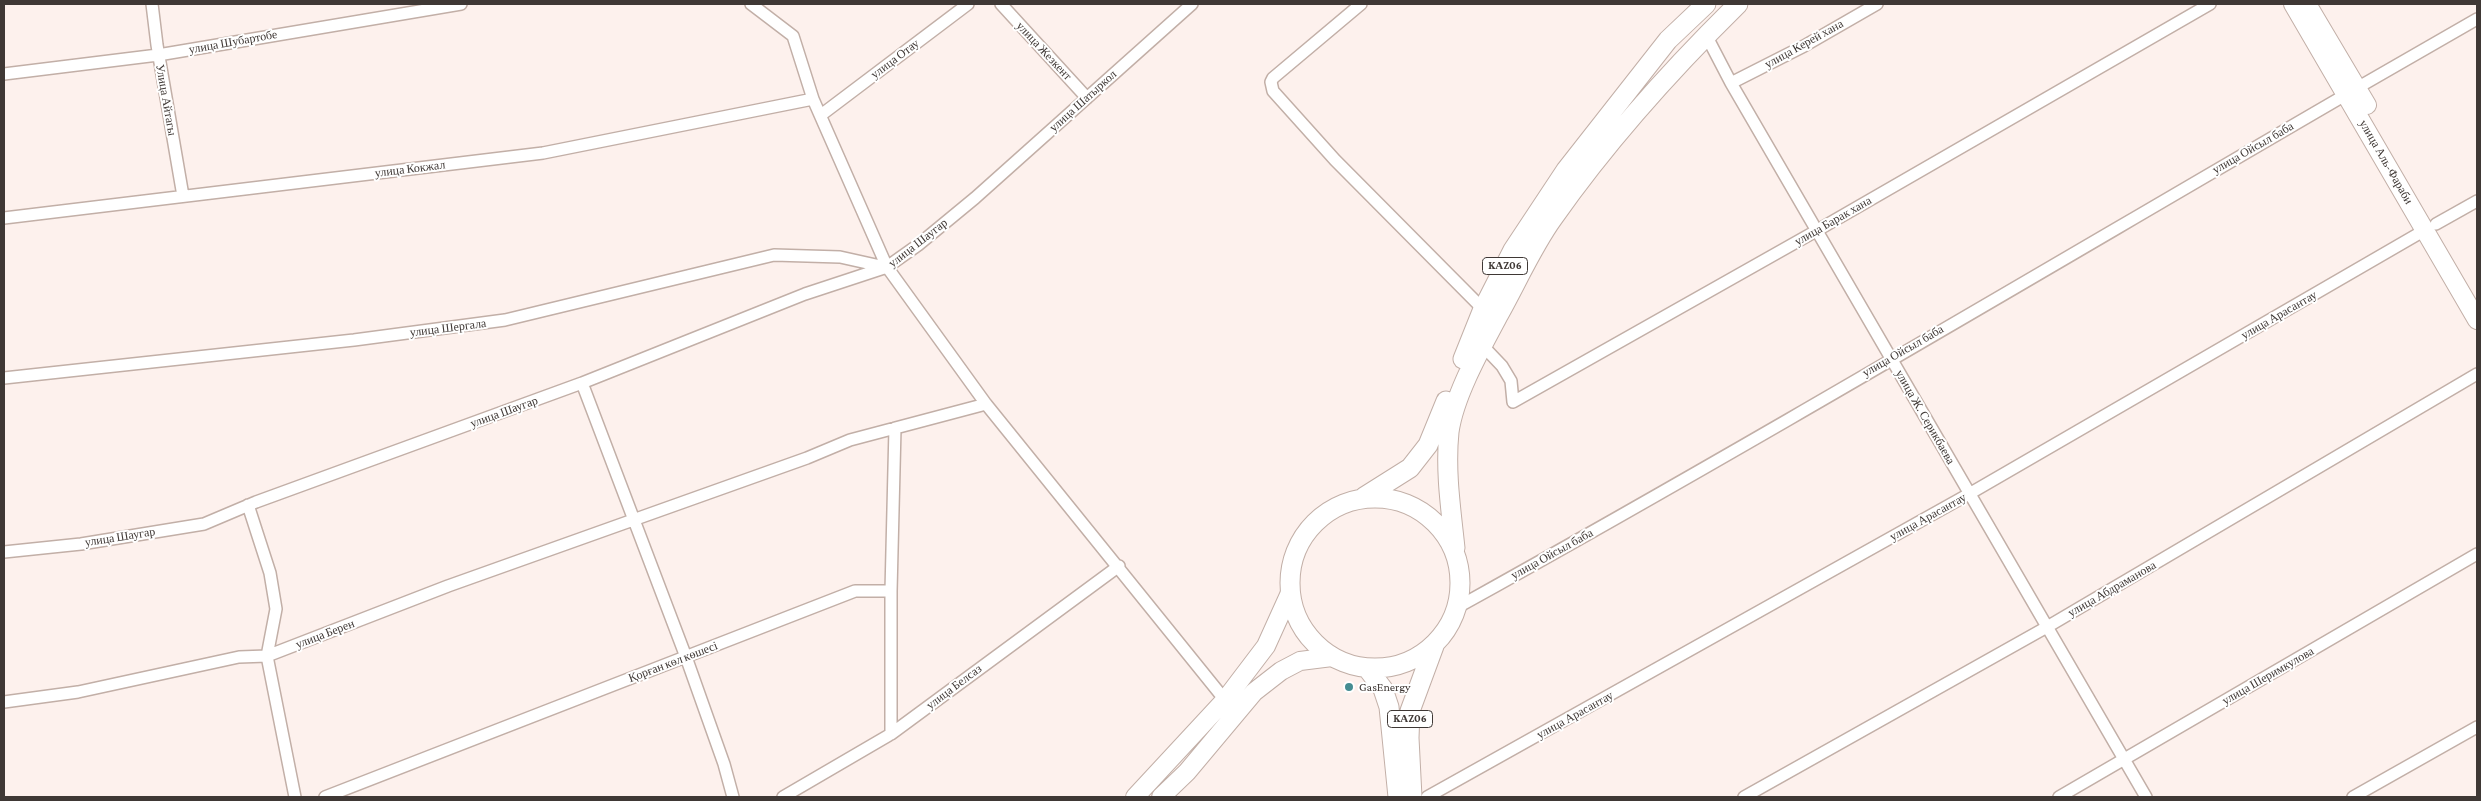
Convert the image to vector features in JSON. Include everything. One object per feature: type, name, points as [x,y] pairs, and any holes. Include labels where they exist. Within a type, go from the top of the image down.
[{"type":"highway","name":"KАZ06","points":[[1434,646],[1414,659],[1399,664],[1367,668],[1349,664],[1332,657],[1312,640],[1297,618],[1290,593],[1291,566],[1300,542],[1316,520],[1338,505],[1364,497],[1410,468],[1428,444],[1482,309],[1513,250],[1566,170],[1668,40],[1706,4]]},
{"type":"highway","name":"KАZ06","points":[[1412,797],[1408,738],[1410,711],[1434,646],[1448,628],[1458,607],[1461,577],[1455,548],[1448,490],[1449,431],[1454,411],[1482,345],[1552,220],[1615,137],[1706,35],[1738,4]]},
{"type":"highway","name":"KАZ06","points":[[1364,497],[1392,498],[1418,508],[1440,525],[1455,548]]},
{"type":"highway","name":"KАZ06","points":[[1367,668],[1382,689],[1388,707],[1393,731],[1398,797]]},
{"type":"main road","name":"улица Аль-Фараби","points":[[2292,4],[2352,91]]},
{"type":"main road","name":"улица Аль-Фараби","points":[[2307,4],[2352,91],[2431,227],[2477,296]]},
{"type":"main road","name":"улица Аль-Фараби","points":[[2431,227],[2477,320]]},
{"type":"main road","points":[[1135,797],[1225,700],[1266,646],[1290,593]]},
{"type":"main road","points":[[1161,797],[1187,772],[1254,692],[1281,670],[1300,661],[1332,657]]},
{"type":"street","name":"Улица Айтагы","points":[[152,4],[158,55],[183,196]]},
{"type":"street","name":"улица Шубартобе","points":[[4,74],[158,55],[461,4]]},
{"type":"street","points":[[751,4],[793,36],[813,99],[887,267],[986,404],[1225,700]]},
{"type":"street","name":"улица Отау","points":[[821,115],[968,4]]},
{"type":"street","name":"улица Жезкент","points":[[1000,4],[1087,98]]},
{"type":"street","name":"улица Шатыркол","points":[[975,198],[1192,4]]},
{"type":"street","points":[[1360,4],[1273,78],[1271,86],[1273,91],[1335,160],[1482,309]]},
{"type":"street","name":"улица Керей хана","points":[[1731,84],[1804,46],[1877,4]]},
{"type":"street","name":"улица Барак хана","points":[[1482,345],[1502,366],[1511,381],[1513,402],[1816,231],[2210,4]]},
{"type":"street","name":"улица Ойсыл баба","points":[[1458,607],[1677,485],[1891,358],[2477,19]]},
{"type":"street","name":"улица Ж. Серикбаева","points":[[1706,35],[1731,84],[2146,797]]},
{"type":"street","name":"улица Кокжал","points":[[4,218],[543,153],[813,99]]},
{"type":"street","name":"улица Шаугар","points":[[4,552],[81,544],[204,524],[248,505],[582,383],[805,294],[887,267],[918,245],[975,198]]},
{"type":"street","name":"улица Арасантау","points":[[1427,797],[1969,494],[2477,201]]},
{"type":"street","name":"улица Шергала","points":[[4,378],[354,340],[506,320],[774,255],[840,257],[887,267]]},
{"type":"street","name":"улица Абдраманова","points":[[1744,797],[2047,627],[2477,374]]},
{"type":"street","points":[[582,383],[686,657],[724,764],[733,797]]},
{"type":"street","name":"улица Берен","points":[[4,702],[78,692],[239,657],[267,656],[448,586],[807,458],[850,440],[986,404]]},
{"type":"street","points":[[891,734],[891,591],[895,428]]},
{"type":"street","points":[[248,505],[270,573],[276,609],[267,656],[295,797]]},
{"type":"street","name":"улица Шеримкулова","points":[[2059,797],[2477,554]]},
{"type":"street","name":"улица Белсаз","points":[[783,797],[891,734],[1118,566]]},
{"type":"street","name":"Қорған көл көшесі","points":[[325,797],[855,591],[891,591]]},
{"type":"street","points":[[2353,797],[2477,727]]},
{"type":"place","name":"GasEnergy","points":[[1349,687]]}]
